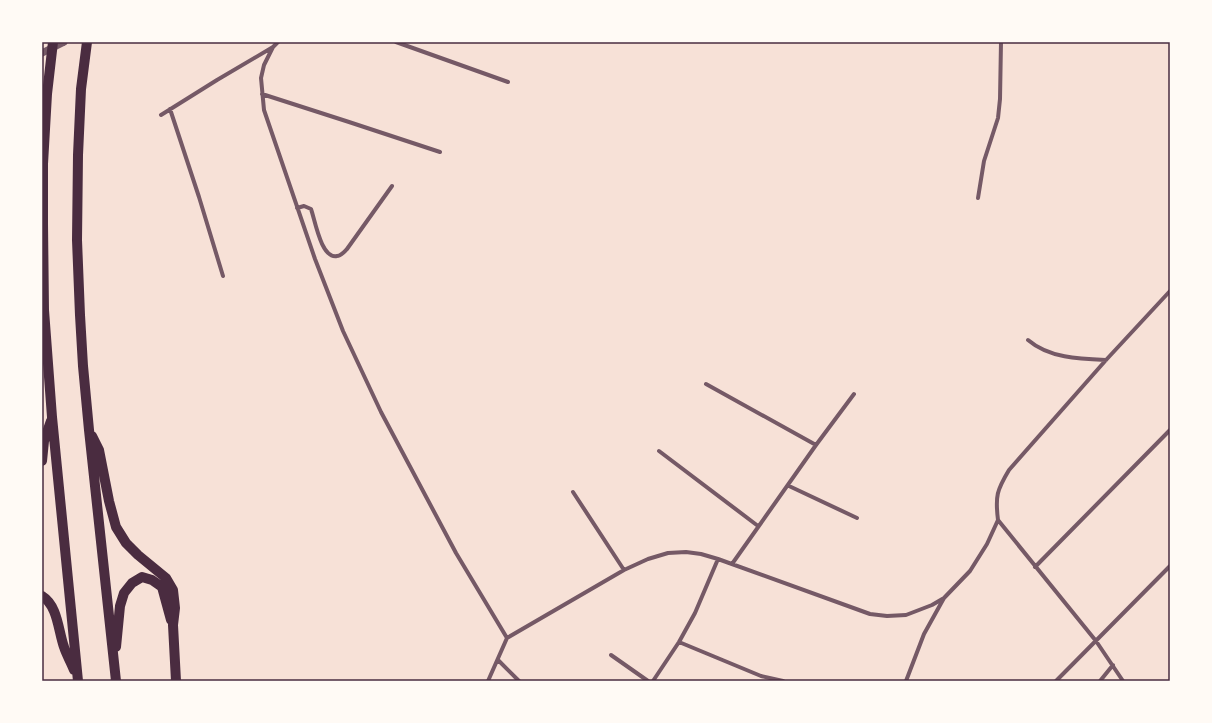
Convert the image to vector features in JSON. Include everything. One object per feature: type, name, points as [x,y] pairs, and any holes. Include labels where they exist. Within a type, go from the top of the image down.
[{"type":"highway","points":[[53,42],[47,94],[43,164],[44,310],[52,417],[78,679]]},
{"type":"highway","points":[[86,42],[81,89],[78,154],[77,240],[83,366],[116,681]]},
{"type":"highway","points":[[42,460],[44,441],[52,417]]},
{"type":"highway","points":[[89,430],[99,450],[109,501],[116,527],[126,543],[166,578],[173,590],[175,608],[173,625],[176,681]]},
{"type":"highway","points":[[114,669],[120,606],[124,593],[132,583],[142,578],[152,580],[162,587],[173,625]]},
{"type":"highway","points":[[42,596],[50,602],[55,613],[64,647],[78,679]]},
{"type":"street","points":[[42,53],[64,42]]},
{"type":"street","points":[[161,115],[273,47],[278,42]]},
{"type":"street","points":[[396,42],[508,82]]},
{"type":"street","points":[[978,198],[984,161],[998,118],[1000,99],[1001,42]]},
{"type":"street","points":[[273,47],[264,64],[261,78],[264,110],[314,259],[343,331],[381,412],[456,553],[507,638]]},
{"type":"street","points":[[262,94],[440,152]]},
{"type":"street","points":[[170,109],[223,276]]},
{"type":"street","points":[[297,208],[304,206],[311,209],[323,248],[331,255],[336,256],[342,254],[347,249],[392,186]]},
{"type":"street","points":[[1123,681],[1096,641],[998,520],[996,504],[997,494],[1009,470],[1106,360],[1170,291]]},
{"type":"street","points":[[1028,340],[1036,347],[1052,353],[1075,358],[1106,360]]},
{"type":"street","points":[[706,384],[816,445]]},
{"type":"street","points":[[732,564],[854,394]]},
{"type":"street","points":[[1035,567],[1170,430]]},
{"type":"street","points":[[659,451],[758,526]]},
{"type":"street","points":[[789,486],[857,518]]},
{"type":"street","points":[[573,492],[624,570]]},
{"type":"street","points":[[488,681],[507,638],[624,570],[648,559],[668,553],[686,552],[702,554],[870,614],[887,616],[906,615],[932,605],[944,598],[970,572],[998,520]]},
{"type":"street","points":[[653,681],[679,642],[695,613],[718,559]]},
{"type":"street","points":[[1056,681],[1170,566]]},
{"type":"street","points":[[906,681],[924,634],[944,598]]},
{"type":"street","points":[[679,642],[761,676],[783,681]]},
{"type":"street","points":[[611,655],[648,681]]},
{"type":"street","points":[[498,660],[519,681]]},
{"type":"street","points":[[1100,681],[1112,666]]},
{"type":"street","points":[[758,681],[761,676]]}]
